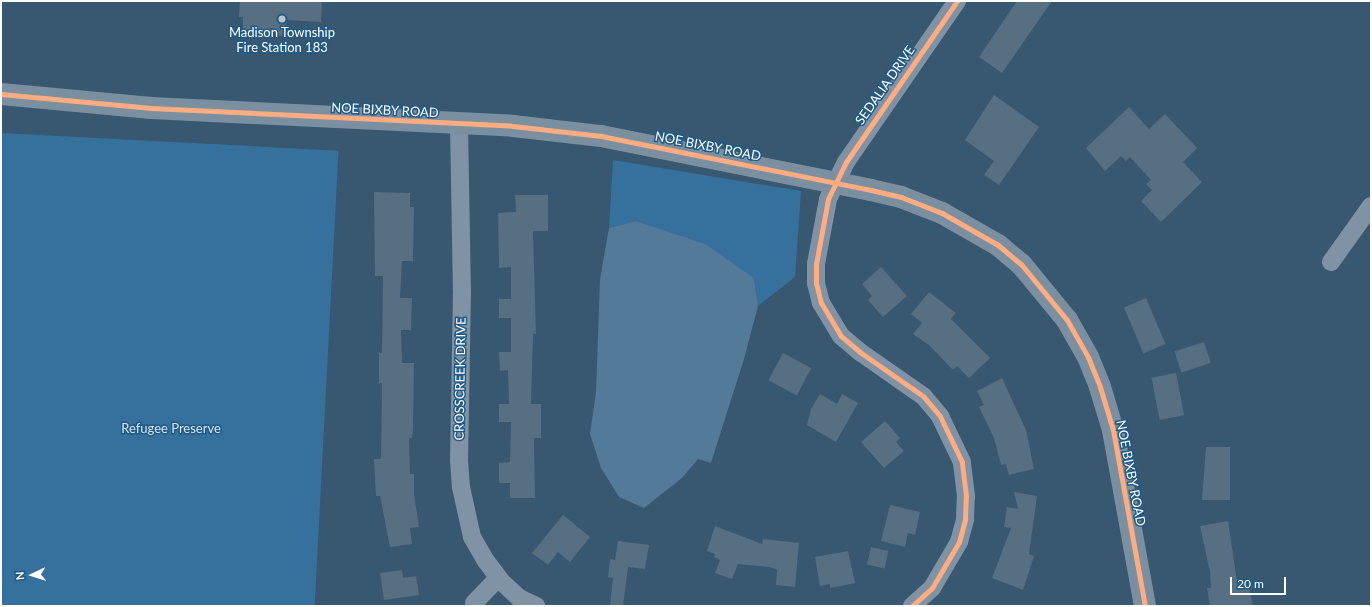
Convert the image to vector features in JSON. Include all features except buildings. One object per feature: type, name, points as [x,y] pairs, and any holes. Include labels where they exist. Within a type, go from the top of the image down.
[{"type":"street","name":"SEDALIA DRIVE","points":[[836,183],[862,137],[957,1]]},
{"type":"street","name":"NOE BIXBY ROAD","points":[[1,94],[151,108],[513,126],[601,136],[901,197],[942,213],[967,226],[1021,264],[1067,320],[1088,357],[1100,387],[1113,430],[1145,606]]},
{"type":"street","name":"CROSSCREEK DRIVE","points":[[459,124],[462,290],[460,480],[472,537],[498,578],[519,598],[536,606]]},
{"type":"street","points":[[836,183],[824,216],[816,264],[816,283],[821,303],[841,336],[860,352],[923,396],[940,416],[964,472],[966,496],[965,519],[959,542],[932,588],[912,606]]},
{"type":"street","points":[[1331,262],[1371,206]]},
{"type":"street","points":[[474,602],[498,578]]},
{"type":"green space","name":"Refugee Preserve","points":[[1,133],[339,151],[315,606],[1,606]]},
{"type":"green space","points":[[613,160],[801,191],[795,277],[758,306],[754,278],[635,221],[609,228]]},
{"type":"shaded area","points":[[635,221],[705,244],[754,278],[758,306],[744,359],[711,463],[698,459],[682,478],[644,508],[619,497],[601,468],[590,434],[596,392],[600,279],[609,228]]},
{"type":"cycle path","points":[[912,606],[932,588],[959,542],[965,519],[966,496],[962,462],[940,416],[923,396],[860,352],[841,336],[821,303],[816,283],[816,264],[828,199],[846,162],[957,1]]},
{"type":"cycle path","points":[[1,94],[151,108],[513,126],[601,136],[871,190],[901,197],[942,213],[998,245],[1021,264],[1067,320],[1088,357],[1100,387],[1113,430],[1145,606]]},
{"type":"place","name":"Madison Township Fire Station 183","points":[[282,19]]}]
